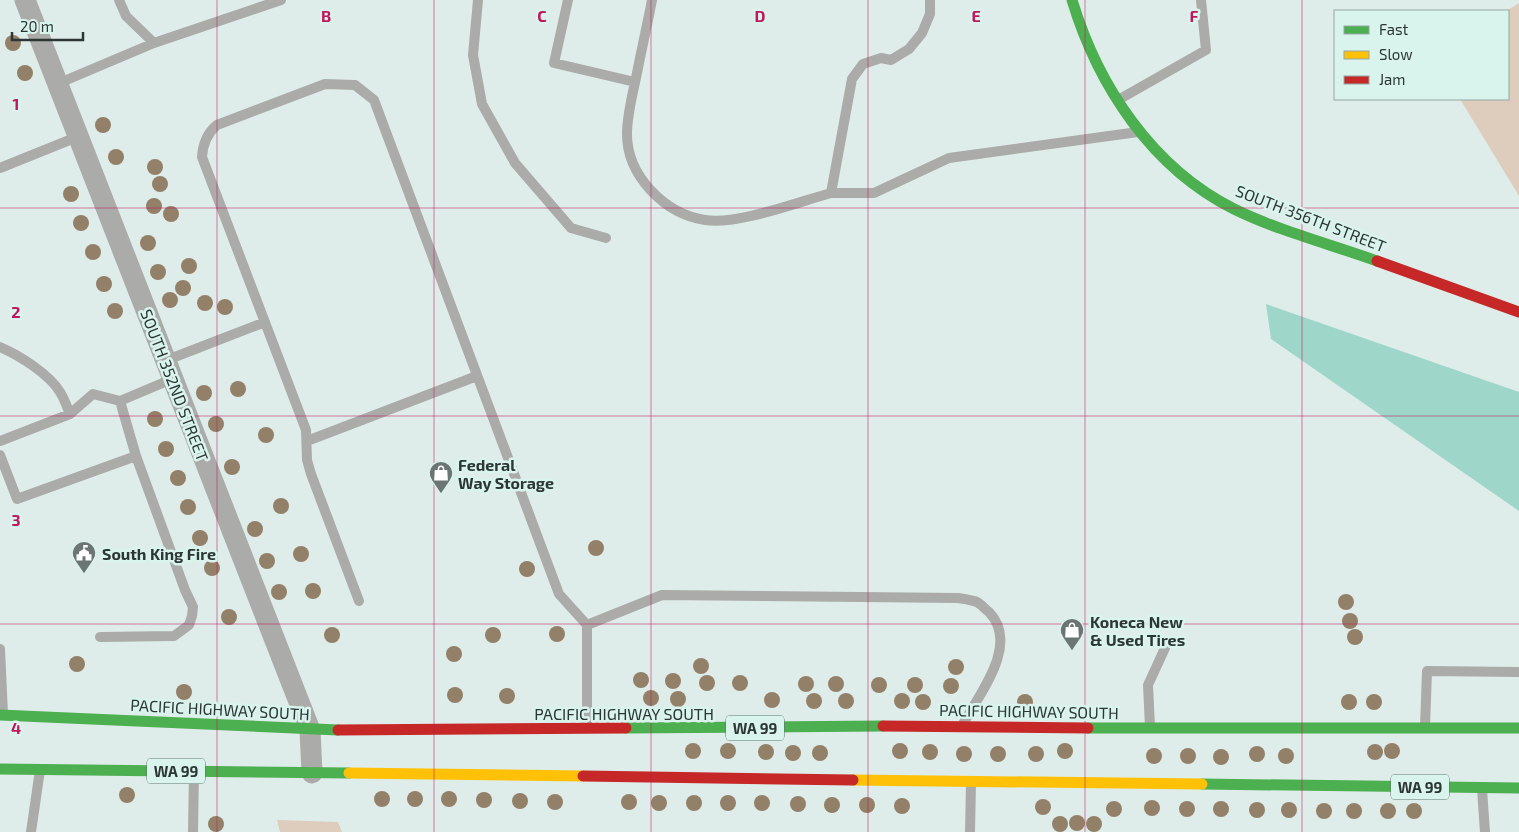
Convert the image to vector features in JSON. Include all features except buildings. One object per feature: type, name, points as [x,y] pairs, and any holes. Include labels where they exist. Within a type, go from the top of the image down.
[{"type":"main road","name":"SOUTH 356TH STREET","points":[[1072,0],[1088,45],[1117,100],[1140,131],[1167,161],[1208,195],[1256,218],[1519,312]]},
{"type":"main road","name":"PACIFIC HIGHWAY SOUTH","points":[[1,715],[310,730],[587,730],[962,726],[1519,728]]},
{"type":"main road","name":"WA 99","points":[[0,769],[1519,788]]},
{"type":"street","name":"SOUTH 352ND STREET","points":[[25,0],[310,730],[312,773]]},
{"type":"lane","points":[[119,0],[126,16],[154,43]]},
{"type":"lane","points":[[57,84],[154,43],[281,0]]},
{"type":"lane","points":[[478,0],[472,55],[482,104],[515,163],[571,228],[606,238]]},
{"type":"lane","points":[[568,0],[554,63],[635,82]]},
{"type":"lane","points":[[652,0],[635,82],[627,136],[634,166],[651,192],[676,211],[706,220],[737,219],[831,193],[874,193],[949,158],[1140,131]]},
{"type":"lane","points":[[831,193],[852,79],[857,71],[872,60],[891,60],[909,49],[922,33],[930,14],[930,0]]},
{"type":"lane","points":[[1117,100],[1206,50],[1201,0]]},
{"type":"lane","points":[[359,601],[311,474],[307,460],[306,430],[202,157],[203,144],[211,130],[217,125],[325,84],[355,85],[374,100],[559,594],[587,625],[587,730]]},
{"type":"lane","points":[[0,168],[78,136]]},
{"type":"lane","points":[[0,441],[70,414],[93,394],[120,401],[170,370],[265,322]]},
{"type":"lane","points":[[0,347],[14,353],[37,370],[60,391],[70,414]]},
{"type":"lane","points":[[307,441],[477,376]]},
{"type":"lane","points":[[100,637],[174,636],[189,625],[192,616],[190,598],[185,590],[136,456],[120,401]]},
{"type":"lane","points":[[0,455],[17,499],[136,456]]},
{"type":"lane","points":[[587,625],[662,595],[958,598],[978,602],[995,619],[1001,632],[1001,644],[998,659],[962,726]]},
{"type":"lane","points":[[1150,728],[1148,685],[1165,648]]},
{"type":"lane","points":[[0,649],[1,715]]},
{"type":"lane","points":[[1425,727],[1427,671],[1519,672]]},
{"type":"lane","points":[[31,832],[40,769]]},
{"type":"lane","points":[[193,832],[194,771]]},
{"type":"lane","points":[[970,832],[971,782]]},
{"type":"lane","points":[[1482,788],[1485,832]]},
{"type":"shaded area","points":[[1519,3],[1519,196],[1461,100],[1509,100],[1508,10]]},
{"type":"shaded area","points":[[1266,304],[1519,392],[1519,511],[1271,339]]},
{"type":"shaded area","points":[[277,820],[338,822],[342,832],[280,832]]},
{"type":"traffic: fast","points":[[1072,0],[1083,32],[1113,93],[1132,121],[1154,148],[1178,171],[1205,192],[1251,217],[1377,261]]},
{"type":"traffic: fast","points":[[0,715],[338,730]]},
{"type":"traffic: fast","points":[[626,728],[883,726]]},
{"type":"traffic: fast","points":[[1088,728],[1519,728]]},
{"type":"traffic: fast","points":[[0,769],[349,773]]},
{"type":"traffic: fast","points":[[1202,784],[1519,788]]},
{"type":"traffic: slow","points":[[349,773],[583,776]]},
{"type":"traffic: slow","points":[[853,780],[1202,784]]},
{"type":"traffic: jam","points":[[1377,261],[1519,312]]},
{"type":"traffic: jam","points":[[883,726],[1088,728]]},
{"type":"traffic: jam","points":[[338,730],[626,728]]},
{"type":"traffic: jam","points":[[583,776],[853,780]]},
{"type":"place","name":"Federal Way Storage","points":[[441,494]]},
{"type":"place","name":"South King Fire","points":[[84,574]]},
{"type":"place","name":"Koneca New & Used Tires","points":[[1072,651]]}]
